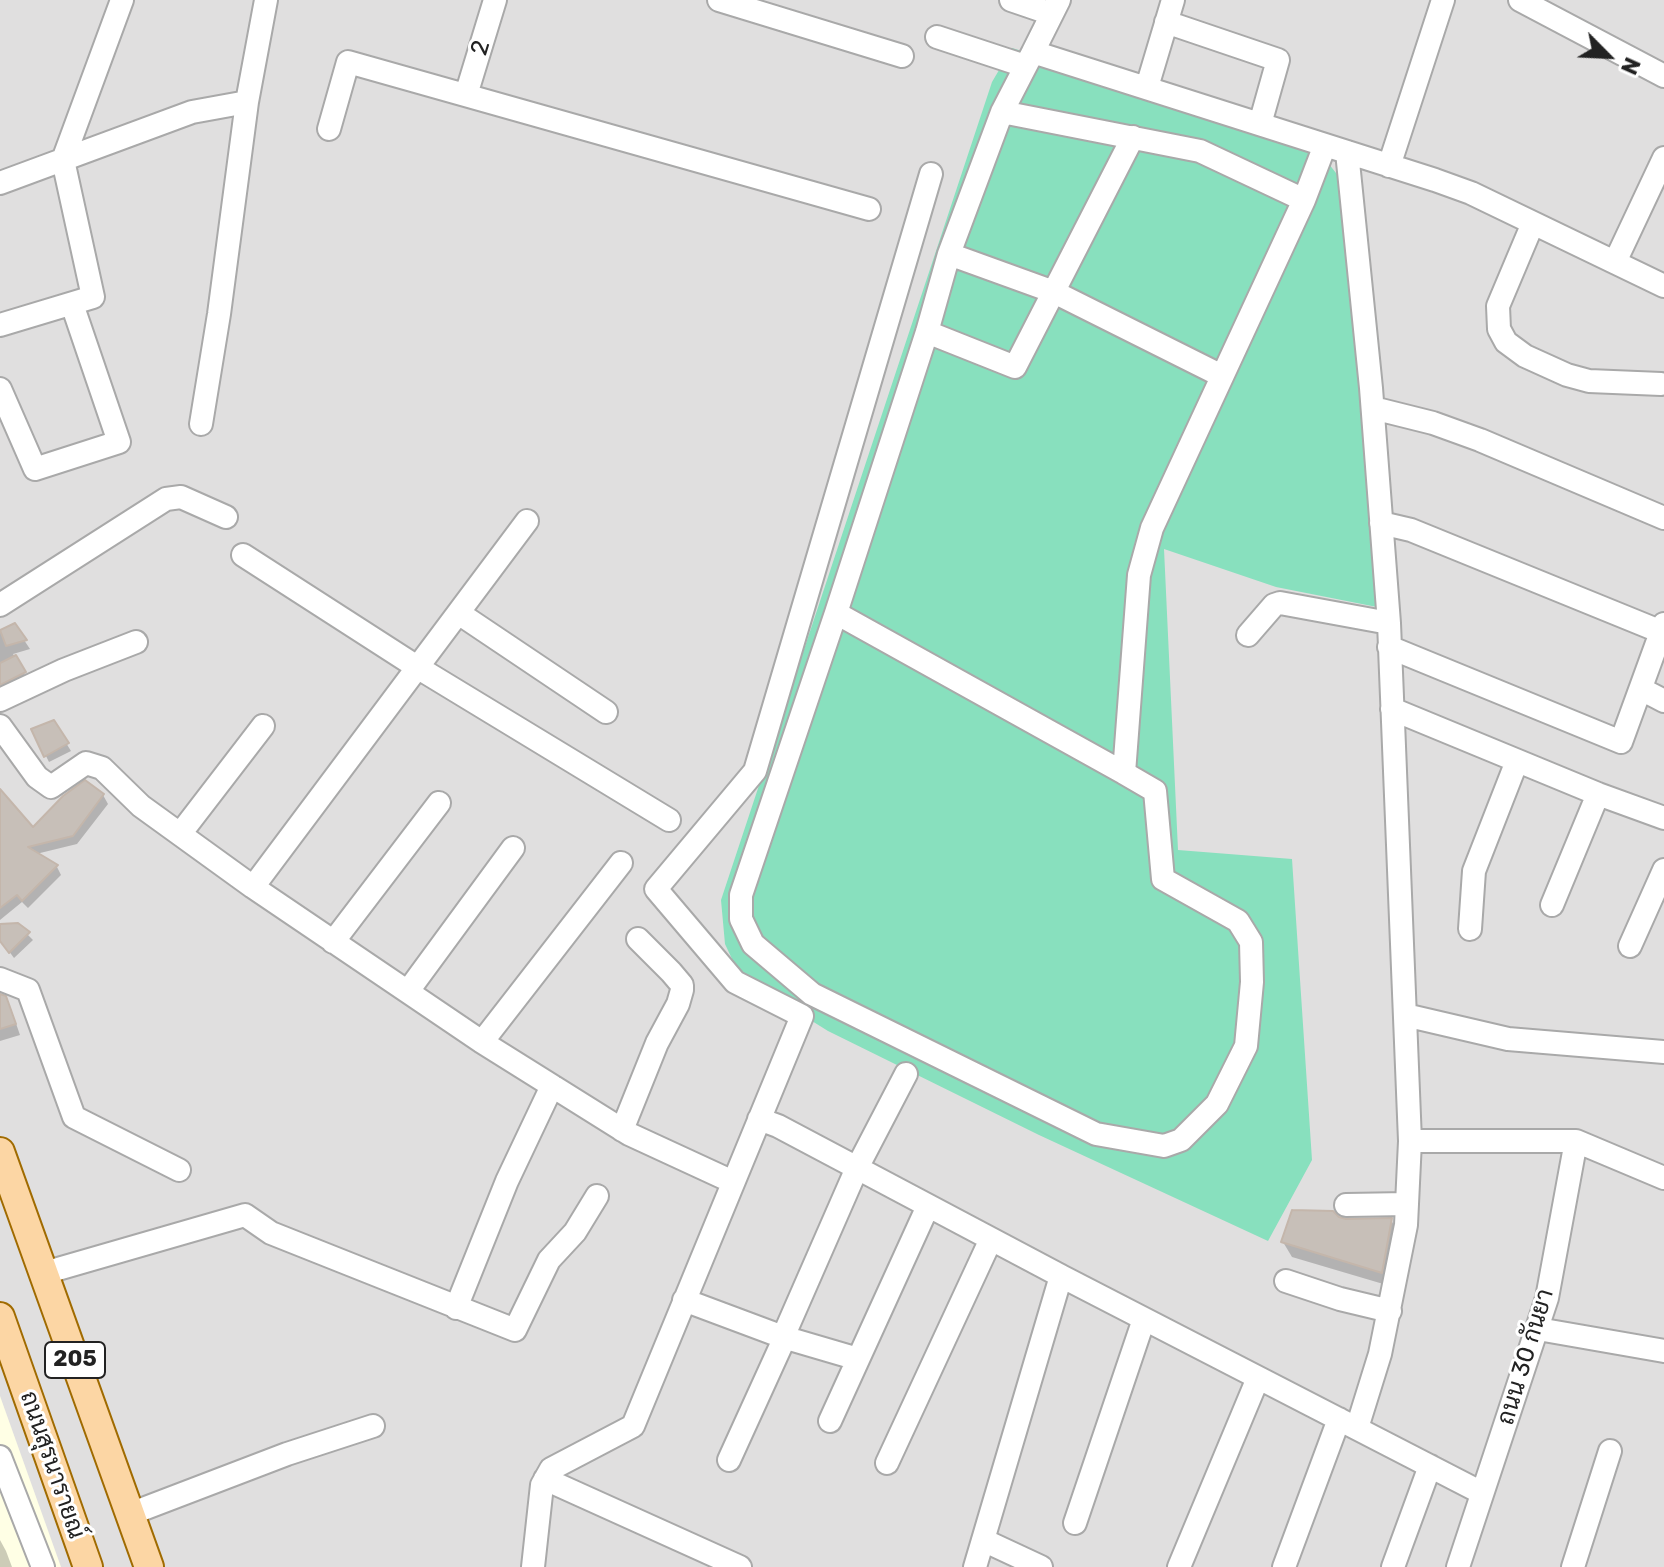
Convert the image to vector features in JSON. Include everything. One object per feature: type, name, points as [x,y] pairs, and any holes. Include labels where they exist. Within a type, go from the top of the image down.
[{"type":"main road","name":"205","points":[[0,1152],[149,1567]]},
{"type":"main road","name":"ถนนสุรนารายณ์","points":[[0,1317],[6,1356],[88,1567]]},
{"type":"street","points":[[0,325],[93,297],[63,160],[122,0]]},
{"type":"street","points":[[201,424],[247,102],[266,0]]},
{"type":"street","name":"2","points":[[466,95],[495,0]]},
{"type":"street","points":[[719,0],[902,56]]},
{"type":"street","points":[[836,613],[1155,791],[1163,879],[1238,921],[1251,942],[1252,982],[1246,1046],[1217,1104],[1181,1140],[1164,1146],[1096,1134],[812,994],[753,944],[741,919],[741,895],[836,613],[927,332],[949,254],[1002,112],[1056,7],[1011,0]]},
{"type":"street","points":[[1147,87],[1173,0]]},
{"type":"street","points":[[1389,166],[1443,0]]},
{"type":"street","points":[[1520,0],[1664,76]]},
{"type":"street","points":[[1166,22],[1278,60],[1260,124]]},
{"type":"street","points":[[937,37],[1147,87],[1471,193],[1664,286]]},
{"type":"street","points":[[329,129],[348,62],[869,209]]},
{"type":"street","points":[[0,183],[192,112],[247,102]]},
{"type":"street","points":[[1002,112],[1200,151],[1304,200]]},
{"type":"street","points":[[927,332],[1015,367],[1133,137]]},
{"type":"street","points":[[1124,773],[1139,575],[1152,528],[1304,200],[1325,145]]},
{"type":"street","points":[[1284,1567],[1380,1354],[1406,1225],[1410,1141],[1389,623],[1373,408],[1347,152]]},
{"type":"street","points":[[1615,262],[1664,158]]},
{"type":"street","points":[[533,1567],[542,1485],[551,1469],[633,1426],[802,1016],[735,982],[656,889],[755,771],[931,174]]},
{"type":"street","points":[[1533,223],[1498,306],[1499,329],[1506,342],[1525,356],[1567,375],[1589,381],[1661,384]]},
{"type":"street","points":[[949,254],[1054,292],[1222,376]]},
{"type":"street","points":[[0,389],[35,469],[119,442],[72,304]]},
{"type":"street","points":[[1373,408],[1433,423],[1480,440],[1664,518]]},
{"type":"street","points":[[0,605],[166,499],[181,497],[226,517]]},
{"type":"street","points":[[253,887],[527,521]]},
{"type":"street","points":[[1381,523],[1411,530],[1663,629],[1621,742],[1389,647]]},
{"type":"street","points":[[243,555],[417,667],[669,820]]},
{"type":"street","points":[[1248,635],[1274,605],[1280,603],[1389,623]]},
{"type":"street","points":[[460,614],[606,712]]},
{"type":"street","points":[[0,700],[64,670],[136,642]]},
{"type":"street","points":[[1641,689],[1664,701]]},
{"type":"street","points":[[1392,709],[1664,818]]},
{"type":"street","points":[[0,726],[37,777],[51,787],[86,763],[102,768],[141,806],[253,887],[482,1042],[622,1130],[733,1182]]},
{"type":"street","points":[[180,834],[263,726]]},
{"type":"street","points":[[1470,929],[1474,871],[1517,761]]},
{"type":"street","points":[[1552,905],[1598,794]]},
{"type":"street","points":[[333,942],[439,803]]},
{"type":"street","points":[[408,991],[513,848]]},
{"type":"street","points":[[482,1042],[621,863]]},
{"type":"street","points":[[1630,946],[1664,870]]},
{"type":"street","points":[[622,1130],[682,990],[682,985],[671,972],[638,939]]},
{"type":"street","points":[[0,979],[28,990],[74,1117],[179,1170]]},
{"type":"street","points":[[1405,1015],[1508,1039],[1664,1052]]},
{"type":"street","points":[[729,1460],[857,1168],[906,1074]]},
{"type":"street","points":[[456,1308],[507,1181],[552,1086]]},
{"type":"street","points":[[759,1119],[778,1126],[1482,1493]]},
{"type":"street","points":[[1410,1141],[1576,1141],[1664,1178]]},
{"type":"street","name":"ถนน 30 กันยา","points":[[1458,1567],[1547,1298],[1576,1141]]},
{"type":"street","points":[[44,1273],[245,1215],[271,1233],[515,1330],[549,1260],[575,1232],[597,1196]]},
{"type":"street","points":[[1346,1205],[1407,1204]]},
{"type":"street","points":[[830,1421],[928,1206]]},
{"type":"street","points":[[887,1463],[991,1239]]},
{"type":"street","points":[[975,1567],[1061,1276]]},
{"type":"street","points":[[1286,1281],[1390,1311]]},
{"type":"street","points":[[684,1300],[784,1337],[858,1359]]},
{"type":"street","points":[[1075,1523],[1144,1319]]},
{"type":"street","points":[[1538,1329],[1664,1351]]},
{"type":"street","points":[[1179,1567],[1258,1378]]},
{"type":"street","points":[[130,1514],[287,1454],[373,1426]]},
{"type":"street","points":[[1573,1567],[1610,1451]]},
{"type":"street","points":[[0,1457],[43,1567]]},
{"type":"street","points":[[1393,1567],[1430,1466]]},
{"type":"street","points":[[545,1479],[740,1567]]},
{"type":"street","points":[[983,1540],[1041,1567]]},
{"type":"shaded area","points":[[0,0],[1664,0],[1664,1567],[0,1567]]},
{"type":"shaded area","points":[[0,1396],[61,1567],[0,1567]]},
{"type":"green space","points":[[1012,48],[1200,105],[1321,154],[1351,192],[1387,609],[1276,587],[1164,549],[1178,850],[1292,859],[1312,1160],[1268,1241],[1039,1135],[828,1031],[740,976],[725,944],[721,900],[992,82]]},
{"type":"building","points":[[15,623],[27,640],[6,646],[0,630]]},
{"type":"building","points":[[16,655],[26,672],[0,685],[0,663]]},
{"type":"building","points":[[54,720],[69,743],[44,757],[31,729]]},
{"type":"building","points":[[85,780],[104,794],[73,836],[28,847],[58,865],[22,901],[17,895],[0,908],[0,789],[33,827],[63,796]]},
{"type":"building","points":[[18,923],[30,932],[9,953],[0,941],[0,924]]},
{"type":"building","points":[[0,994],[6,996],[16,1024],[0,1029]]},
{"type":"building","points":[[1292,1210],[1333,1211],[1346,1219],[1392,1218],[1382,1273],[1281,1242]]}]
